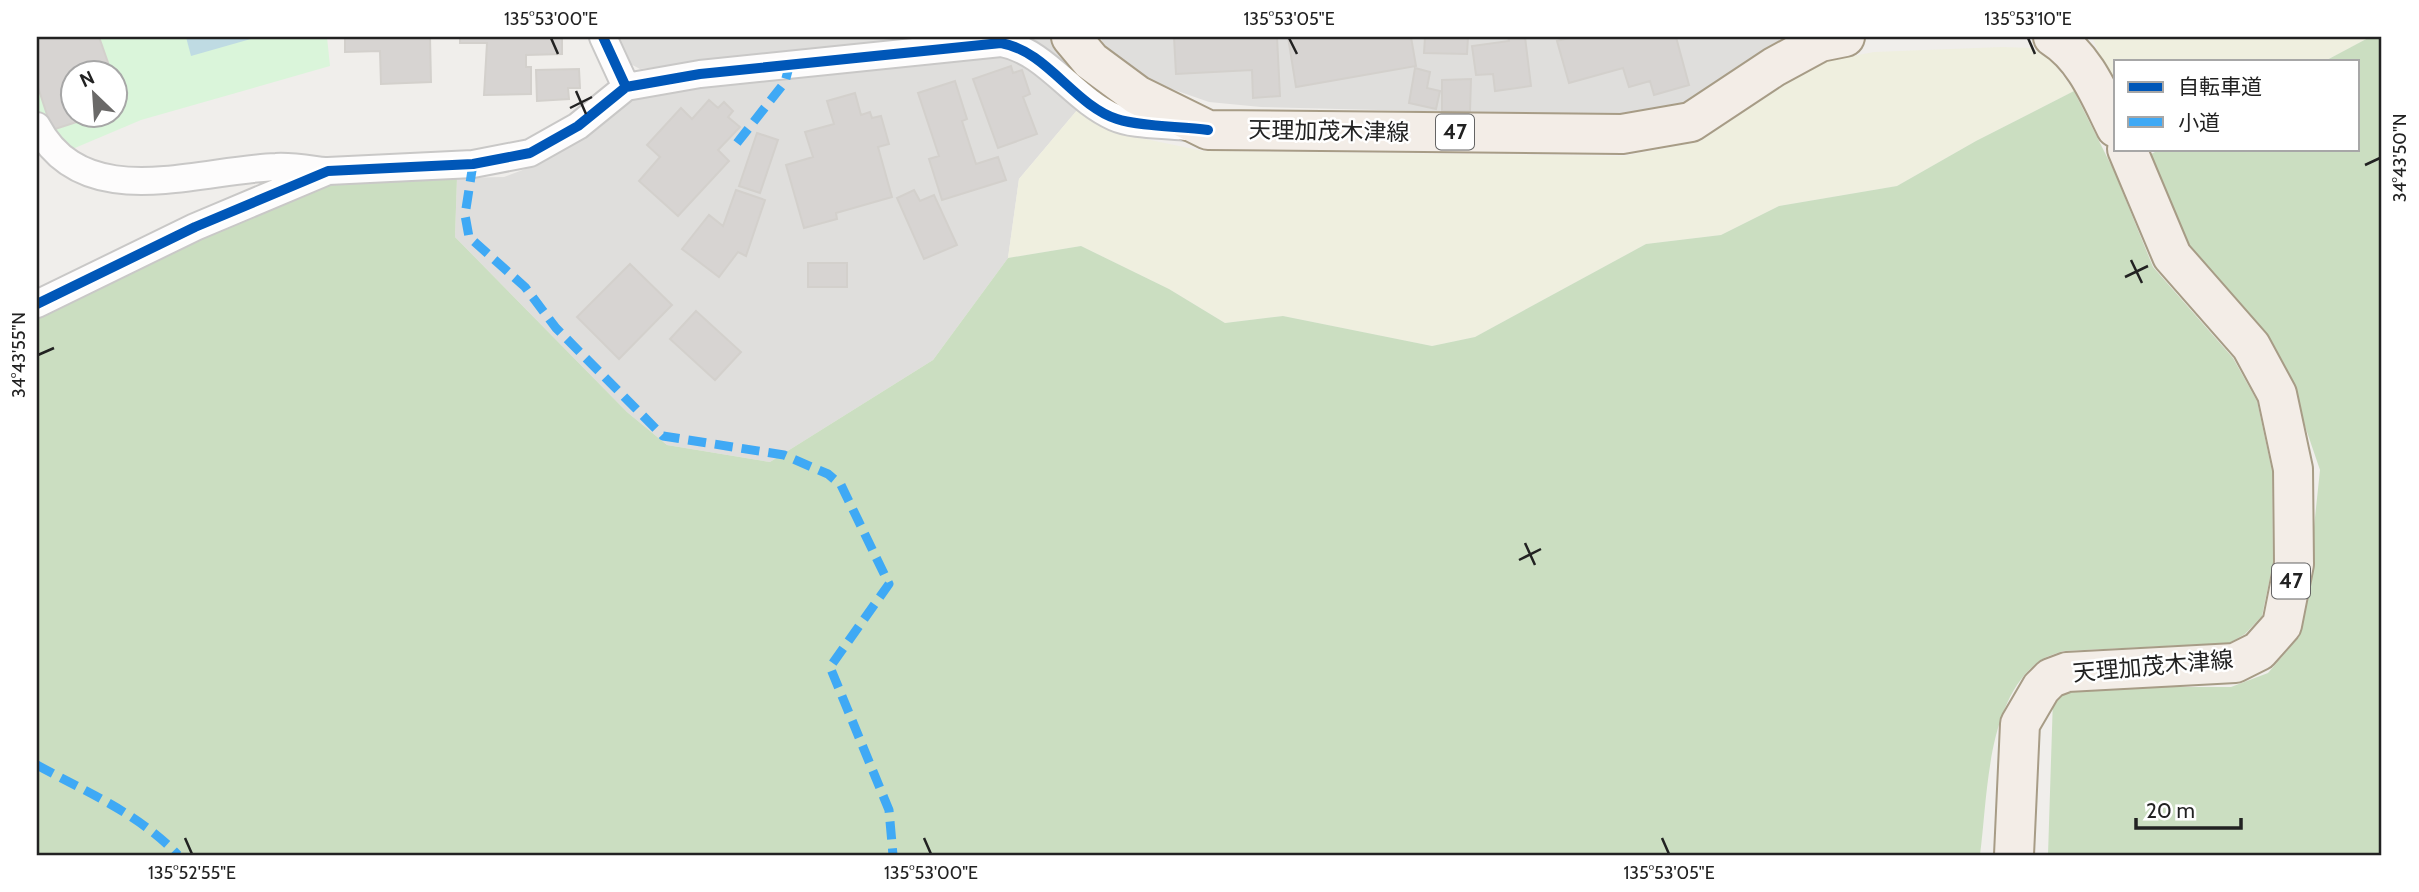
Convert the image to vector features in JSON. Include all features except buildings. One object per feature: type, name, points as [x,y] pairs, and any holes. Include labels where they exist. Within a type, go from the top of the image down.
[{"type":"main road","name":"天理加茂木津線","points":[[1073,37],[1091,61],[1137,95],[1208,130],[1622,134],[1691,122],[1774,67],[1820,41],[1844,37]]},
{"type":"main road","points":[[2053,37],[2066,45],[2092,80],[2114,124]]},
{"type":"main road","name":"天理加茂木津線","points":[[2014,855],[2020,724],[2041,688],[2051,678],[2067,671],[2235,663],[2259,651],[2282,625],[2294,564],[2293,469],[2277,394],[2250,346],[2172,256],[2127,150]]},
{"type":"street","points":[[603,37],[626,87]]},
{"type":"street","points":[[37,126],[65,162],[87,174],[120,183],[278,167],[328,171],[473,164],[530,153],[578,126],[626,87],[826,48],[1001,43],[1021,46],[1086,99],[1116,118],[1208,130]]},
{"type":"street","points":[[37,304],[195,227],[328,171]]},
{"type":"shaded area","points":[[614,37],[922,37],[640,69],[623,60]]},
{"type":"shaded area","points":[[1030,37],[1050,37],[1083,81],[1041,46]]},
{"type":"shaded area","points":[[1101,37],[1790,37],[1684,105],[1621,116],[1261,107],[1209,102],[1146,80],[1104,48]]},
{"type":"shaded area","points":[[1000,56],[1015,58],[1078,109],[1019,179],[1008,258],[933,360],[770,462],[667,445],[627,412],[455,237],[457,178],[504,177],[536,165],[587,135],[630,99],[701,86]]},
{"type":"green space","points":[[37,37],[327,37],[330,66],[130,125],[130,60],[60,60],[60,130],[117,130],[63,153],[37,115]]},
{"type":"green space","points":[[2092,37],[2370,37],[2327,60],[2114,60],[2114,88]]},
{"type":"green space","points":[[2370,37],[2382,37],[2382,855],[2048,855],[2053,698],[2070,687],[2231,687],[2268,673],[2299,637],[2320,470],[2292,388],[2186,248],[2147,156],[2159,150],[2360,150],[2360,60],[2327,60]]},
{"type":"green space","points":[[2032,48],[2051,60],[2074,91],[1976,141],[1897,186],[1779,206],[1721,235],[1646,244],[1475,337],[1432,346],[1283,316],[1225,323],[1169,289],[1081,246],[1008,258],[1019,179],[1078,109],[1112,132],[1203,151],[1624,156],[1699,142],[1785,85],[1827,61],[1874,52]]},
{"type":"green space","points":[[2074,91],[2114,171],[2153,267],[2233,358],[2257,401],[2272,471],[2273,563],[2262,616],[2245,634],[2229,643],[2063,651],[2038,662],[2021,680],[2008,701],[1999,725],[1988,778],[1980,855],[37,855],[37,318],[200,239],[331,184],[457,178],[455,237],[627,412],[667,445],[770,462],[933,360],[1008,258],[1081,246],[1169,289],[1225,323],[1283,316],[1432,346],[1475,337],[1646,244],[1721,235],[1779,206],[1897,186],[1976,141]]},
{"type":"water","points":[[186,37],[258,37],[191,56]]},
{"type":"marked path","points":[[737,143],[785,82],[790,63]]},
{"type":"marked path","points":[[473,164],[465,215],[469,237],[525,287],[556,328],[663,436],[784,455],[828,474],[841,485],[889,584],[830,667],[889,810],[893,855]]},
{"type":"marked path","points":[[37,765],[129,815],[178,855]]},
{"type":"cycle path","points":[[37,304],[195,227],[328,171],[473,164],[530,153],[578,126],[626,87],[603,37]]},
{"type":"cycle path","points":[[626,87],[700,74],[1001,43],[1032,56],[1087,102],[1117,119],[1138,124],[1208,130]]}]
